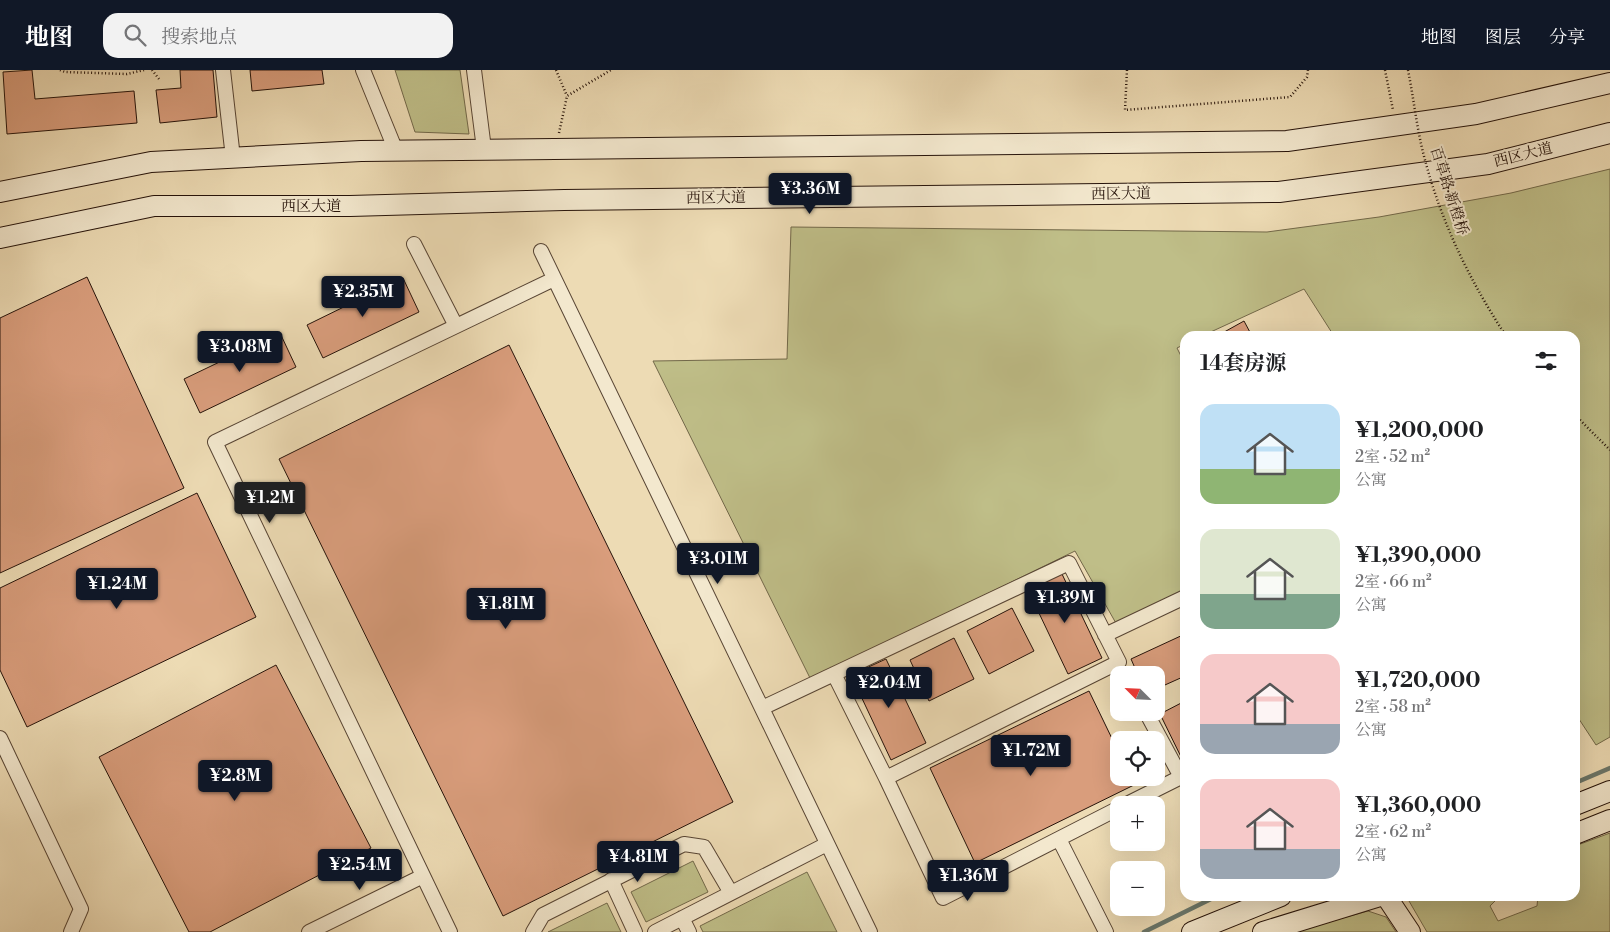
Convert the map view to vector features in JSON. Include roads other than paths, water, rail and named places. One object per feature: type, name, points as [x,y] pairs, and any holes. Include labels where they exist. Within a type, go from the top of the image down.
[{"type":"main road","points":[[0,192],[151,162],[396,151],[1287,141],[1476,114],[1610,82]]},
{"type":"main road","name":"西区大道","points":[[0,238],[154,206],[341,206],[564,200],[1279,192],[1488,164],[1610,133]]},
{"type":"main road","points":[[1580,803],[1610,791]]},
{"type":"main road","points":[[1580,832],[1610,820]]},
{"type":"main road","points":[[1192,932],[1270,901]]},
{"type":"main road","points":[[1263,932],[1364,901]]},
{"type":"main road","points":[[1389,901],[1410,932]]},
{"type":"street","points":[[223,70],[233,158]]},
{"type":"street","points":[[363,70],[396,151]]},
{"type":"street","points":[[474,70],[484,149]]},
{"type":"street","points":[[414,244],[456,326]]},
{"type":"street","points":[[541,251],[870,932]]},
{"type":"street","points":[[450,932],[215,442],[554,279]]},
{"type":"street","points":[[762,708],[1069,563],[1120,666]]},
{"type":"street","points":[[1105,635],[1180,599]]},
{"type":"street","points":[[886,778],[1118,662]]},
{"type":"street","points":[[834,674],[943,898],[1110,813]]},
{"type":"street","points":[[1151,721],[1180,775]]},
{"type":"street","points":[[0,738],[81,909],[71,932]]},
{"type":"street","points":[[1143,796],[1180,778]]},
{"type":"street","points":[[1059,839],[1106,932]]},
{"type":"street","points":[[533,932],[542,915],[684,844],[704,848],[730,894]]},
{"type":"street","points":[[655,932],[828,844]]},
{"type":"street","points":[[309,932],[423,876]]},
{"type":"street","points":[[611,880],[635,932]]},
{"type":"street","points":[[682,918],[689,932]]},
{"type":"waterway","points":[[1580,781],[1610,768]]},
{"type":"waterway","points":[[1144,932],[1207,901]]}]
